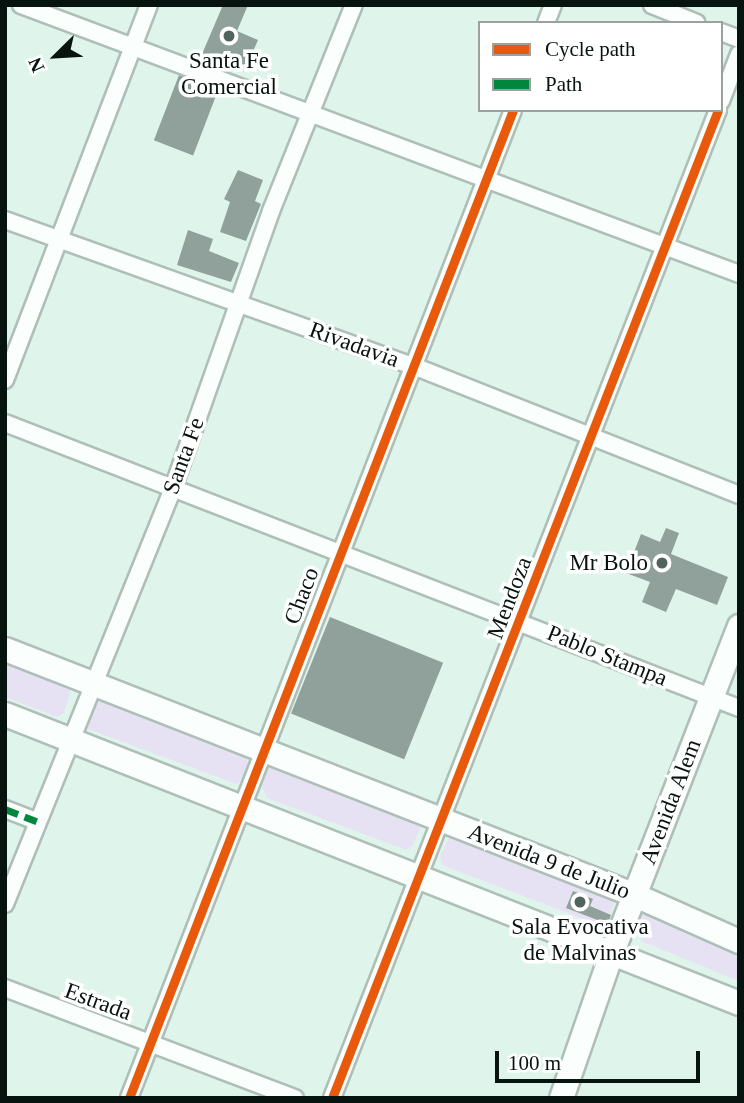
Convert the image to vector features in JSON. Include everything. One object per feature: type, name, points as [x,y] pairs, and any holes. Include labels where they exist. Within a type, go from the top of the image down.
[{"type":"main road","name":"Avenida Alem","points":[[561,1098],[611,954],[739,626]]},
{"type":"main road","name":"Avenida 9 de Julio","points":[[5,649],[635,895],[739,940]]},
{"type":"main road","points":[[5,714],[419,874],[611,954],[739,1003]]},
{"type":"street","points":[[21,5],[486,182],[739,274]]},
{"type":"street","points":[[5,380],[149,5]]},
{"type":"street","name":"Santa Fe","points":[[5,904],[70,737],[95,686],[173,488],[238,302],[309,113],[354,5]]},
{"type":"street","points":[[652,5],[692,21]]},
{"type":"street","points":[[723,97],[739,54]]},
{"type":"street","name":"Chaco","points":[[129,1098],[262,750],[416,368],[512,112]]},
{"type":"street","name":"Mendoza","points":[[332,1098],[419,874],[522,622],[668,248],[717,112]]},
{"type":"street","name":"Rivadavia","points":[[5,220],[416,368],[739,495]]},
{"type":"street","name":"Pablo Stampa","points":[[5,423],[739,708]]},
{"type":"street","points":[[5,809],[37,821]]},
{"type":"street","name":"Estrada","points":[[5,988],[295,1098]]},
{"type":"shaded area","points":[[5,660],[66,684],[70,693],[64,713],[57,717],[5,697]]},
{"type":"shaded area","points":[[102,694],[245,753],[248,765],[241,781],[236,784],[88,729],[84,718]]},
{"type":"shaded area","points":[[278,762],[422,824],[413,845],[406,850],[267,798],[262,787],[267,769]]},
{"type":"shaded area","points":[[457,834],[615,897],[609,920],[602,926],[442,865],[440,855],[450,836]]},
{"type":"shaded area","points":[[652,908],[739,949],[739,981],[641,941],[637,927],[643,911]]},
{"type":"building","name":"Santa Fe Comercial","points":[[223,5],[248,5],[237,31],[258,40],[244,72],[202,54]]},
{"type":"building","points":[[179,75],[218,90],[193,155],[154,140]]},
{"type":"building","points":[[238,170],[263,180],[255,201],[261,204],[246,241],[220,232],[230,202],[224,199]]},
{"type":"building","points":[[188,230],[213,239],[209,251],[239,263],[231,282],[177,265]]},
{"type":"building","name":"Mr Bolo","points":[[666,528],[679,533],[671,554],[728,577],[717,605],[676,589],[666,612],[642,602],[650,582],[626,573],[641,534],[660,542]]},
{"type":"building","points":[[330,617],[443,663],[404,759],[291,713]]},
{"type":"building","name":"Sala Evocativa de Malvinas","points":[[573,891],[593,899],[590,906],[611,915],[608,924],[566,908]]},
{"type":"marked path","points":[[5,809],[37,821]]},
{"type":"cycle path","points":[[129,1098],[512,112]]},
{"type":"cycle path","points":[[332,1098],[717,112]]},
{"type":"place","name":"Santa Fe Comercial","points":[[229,36]]},
{"type":"place","name":"Mr Bolo","points":[[662,563]]},
{"type":"place","name":"Sala Evocativa de Malvinas","points":[[580,902]]}]
